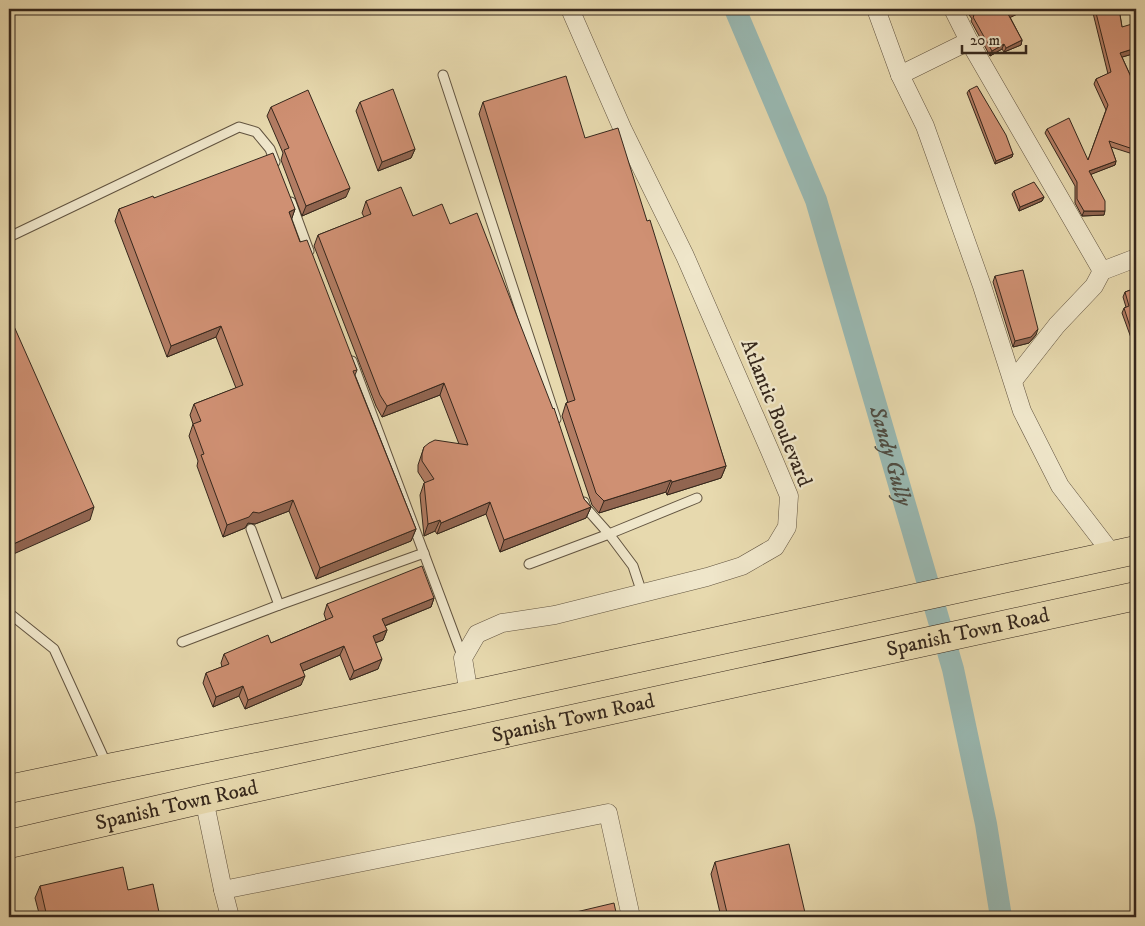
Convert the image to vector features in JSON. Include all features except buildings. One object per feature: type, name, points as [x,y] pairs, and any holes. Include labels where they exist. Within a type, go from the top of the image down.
[{"type":"highway","points":[[9,790],[108,768],[469,695],[1125,552]]},
{"type":"highway","name":"Spanish Town Road","points":[[9,844],[204,799],[1136,596]]},
{"type":"street","name":"Atlantic Boulevard","points":[[463,658],[477,634],[502,623],[555,614],[707,577],[742,566],[775,547],[787,527],[789,496],[685,256],[622,130],[570,9]]},
{"type":"street","points":[[876,9],[900,75],[925,126],[982,286],[1022,410],[1060,486],[1125,552]]},
{"type":"street","points":[[953,9],[969,41],[1102,271]]},
{"type":"street","points":[[900,75],[969,41]]},
{"type":"street","points":[[1013,381],[1057,325],[1094,286],[1102,271],[1136,258]]},
{"type":"street","points":[[463,658],[469,695]]},
{"type":"street","points":[[204,799],[230,917]]},
{"type":"street","points":[[223,890],[608,813],[631,917]]},
{"type":"lane","points":[[443,75],[561,433]]},
{"type":"lane","points":[[9,237],[239,127],[256,132],[270,149],[277,168]]},
{"type":"lane","points":[[288,195],[312,259]]},
{"type":"lane","points":[[348,351],[463,658]]},
{"type":"lane","points":[[580,489],[586,508],[609,534],[633,566],[642,593]]},
{"type":"lane","points":[[529,564],[697,498]]},
{"type":"lane","points":[[251,529],[279,605]]},
{"type":"lane","points":[[182,642],[279,605],[424,554]]},
{"type":"lane","points":[[9,613],[54,649],[108,768]]},
{"type":"waterway","name":"Sandy Gully","points":[[735,9],[816,200],[953,669],[986,824],[1001,917]]}]
